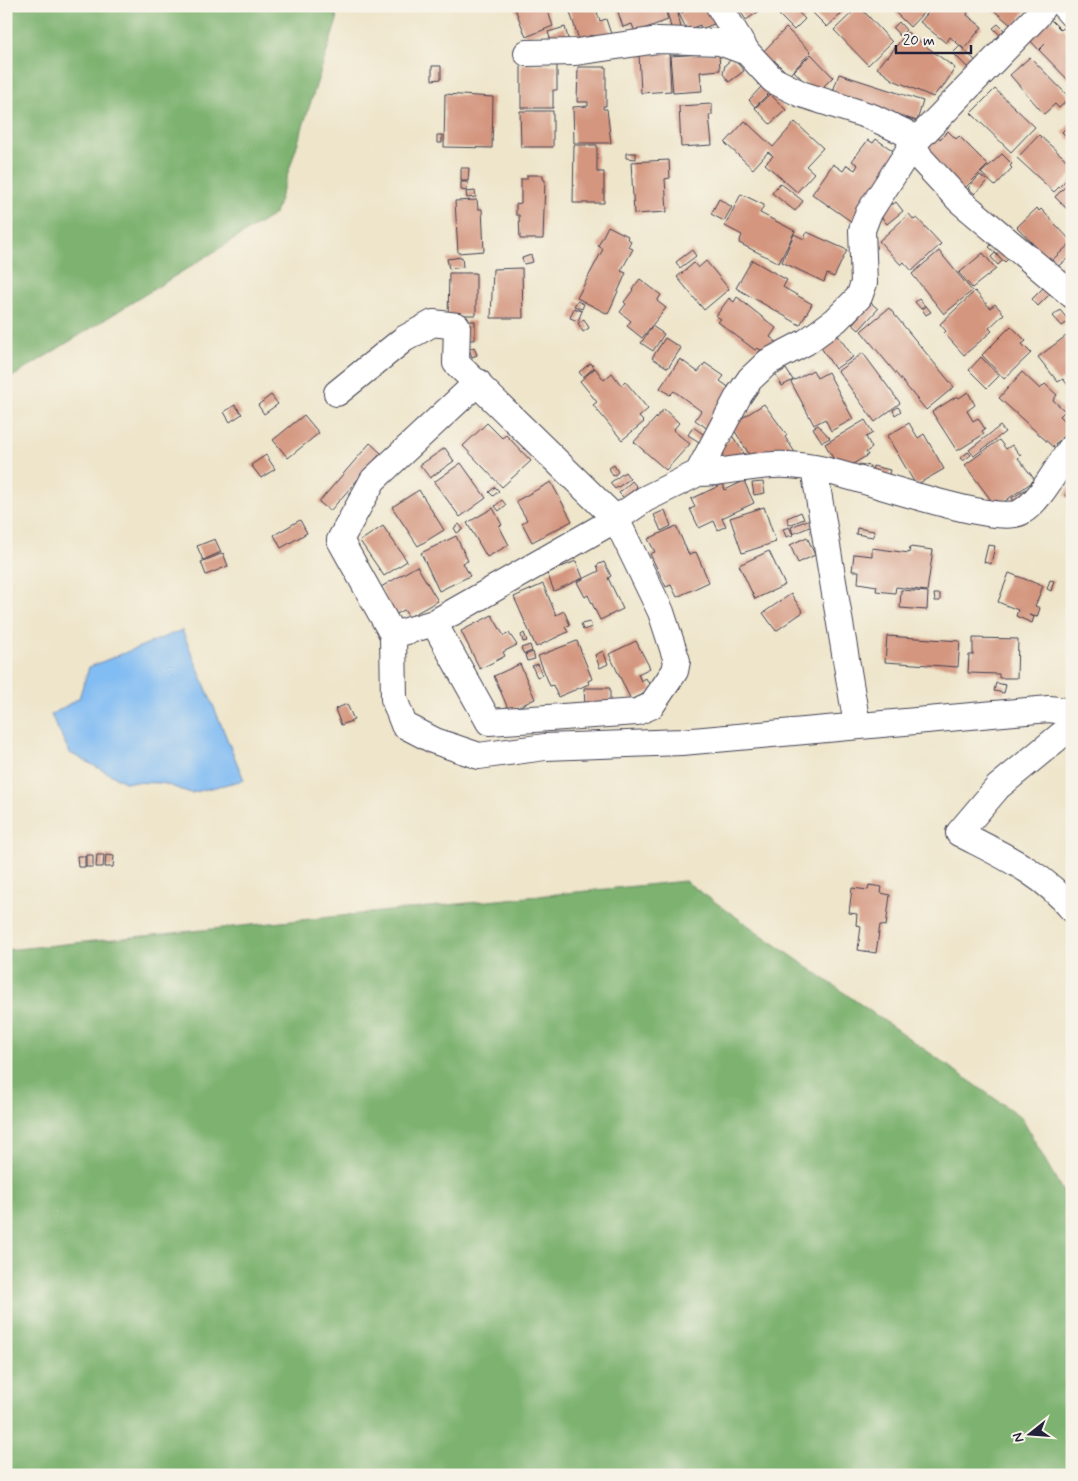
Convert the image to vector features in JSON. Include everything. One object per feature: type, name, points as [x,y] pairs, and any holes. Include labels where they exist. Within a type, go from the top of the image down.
[{"type":"street","points":[[719,6],[747,52],[773,80],[801,94],[872,117],[906,133],[921,159],[959,200],[1072,296]]},
{"type":"street","points":[[698,473],[739,395],[750,379],[768,362],[806,342],[829,326],[859,297],[864,283],[862,230],[868,214],[913,144],[1037,16],[1043,6]]},
{"type":"street","points":[[1064,6],[1072,15]]},
{"type":"street","points":[[527,53],[576,52],[658,40],[720,42],[747,52]]},
{"type":"street","points":[[337,393],[404,339],[433,322],[457,326],[456,362],[616,519],[661,612],[677,661],[675,672],[651,706],[637,712],[489,722],[434,623]]},
{"type":"street","points":[[478,382],[373,480],[340,540],[393,635],[394,699],[404,725],[435,741],[479,756],[545,747],[682,742],[1048,709],[1072,712]]},
{"type":"street","points":[[393,635],[434,623],[616,519],[645,499],[698,473],[775,464],[814,468],[846,474],[932,501],[1000,515],[1020,513],[1036,499],[1072,446]]},
{"type":"street","points":[[814,468],[856,725]]},
{"type":"street","points":[[1072,726],[998,787],[958,833],[1027,868],[1062,897],[1072,909]]},
{"type":"green space","points":[[6,6],[334,6],[337,20],[275,214],[12,377],[6,383]]},
{"type":"green space","points":[[685,881],[1021,1117],[1072,1208],[1072,1475],[6,1475],[6,950]]},
{"type":"water","points":[[182,630],[244,780],[191,793],[162,783],[125,782],[70,753],[51,715],[79,698],[89,667]]},
{"type":"building","points":[[514,6],[546,6],[553,26],[526,37]]},
{"type":"building","points":[[568,6],[595,6],[600,21],[606,19],[612,37],[594,43],[592,35],[579,40]]},
{"type":"building","points":[[616,6],[664,6],[668,20],[635,32],[632,24],[623,27]]},
{"type":"building","points":[[681,6],[712,6],[719,22],[701,29],[700,25],[687,30],[679,14],[684,12]]},
{"type":"building","points":[[737,6],[767,6],[746,20]]},
{"type":"building","points":[[779,6],[792,6],[805,19],[794,30],[775,11]]},
{"type":"building","points":[[810,6],[850,6],[827,27],[808,8]]},
{"type":"building","points":[[859,6],[892,42],[868,65],[834,30]]},
{"type":"building","points":[[889,6],[930,6],[910,27]]},
{"type":"building","points":[[934,6],[963,6],[968,10],[967,15],[982,27],[964,49],[950,37],[946,43],[920,22]]},
{"type":"building","points":[[989,6],[1029,6],[1013,27]]},
{"type":"building","points":[[677,9],[681,28],[672,31],[667,12]]},
{"type":"building","points":[[1049,18],[1061,30],[1063,28],[1072,37],[1071,83],[1028,38]]},
{"type":"building","points":[[899,22],[906,30],[900,36],[893,28]]},
{"type":"building","points":[[998,24],[1004,30],[1000,35],[993,28]]},
{"type":"building","points":[[565,27],[569,42],[553,47],[548,32]]},
{"type":"building","points":[[786,28],[811,52],[789,75],[774,60],[770,65],[760,55]]},
{"type":"building","points":[[907,32],[955,68],[941,90],[940,88],[933,97],[893,80],[877,68]]},
{"type":"building","points":[[960,46],[978,63],[971,71],[953,53]]},
{"type":"building","points":[[669,52],[671,91],[641,93],[639,54]]},
{"type":"building","points":[[719,53],[720,70],[700,72],[702,91],[673,93],[670,56]]},
{"type":"building","points":[[811,54],[833,77],[819,91],[810,88],[794,71]]},
{"type":"building","points":[[1030,57],[1070,98],[1059,108],[1055,104],[1044,114],[1010,75]]},
{"type":"building","points":[[733,58],[744,71],[729,82],[723,74],[725,65]]},
{"type":"building","points":[[521,64],[557,65],[557,90],[553,90],[553,108],[521,108]]},
{"type":"building","points":[[432,66],[441,66],[441,79],[432,80]]},
{"type":"building","points":[[578,67],[606,67],[606,106],[603,106],[603,109],[607,109],[611,143],[574,143],[573,107],[588,106],[588,102],[577,102]]},
{"type":"building","points":[[839,74],[923,101],[917,121],[832,94]]},
{"type":"building","points":[[762,86],[769,93],[755,107],[749,100]]},
{"type":"building","points":[[995,89],[1035,127],[1011,152],[971,113]]},
{"type":"building","points":[[445,94],[493,97],[492,148],[444,147]]},
{"type":"building","points":[[770,94],[786,110],[770,124],[755,108]]},
{"type":"building","points":[[712,104],[712,115],[709,115],[712,145],[681,147],[679,106]]},
{"type":"building","points":[[520,111],[553,111],[553,147],[521,147]]},
{"type":"building","points":[[745,121],[773,147],[795,122],[823,148],[806,166],[814,173],[797,192],[765,164],[773,156],[768,152],[753,169],[725,143]]},
{"type":"building","points":[[1072,122],[1072,139],[1070,140],[1062,132]]},
{"type":"building","points":[[948,131],[956,139],[959,136],[988,165],[962,191],[925,148],[938,136],[940,139]]},
{"type":"building","points":[[437,135],[442,135],[442,143],[437,143]]},
{"type":"building","points":[[1039,135],[1072,165],[1072,174],[1054,192],[1017,158]]},
{"type":"building","points":[[876,139],[898,154],[852,222],[812,194],[833,164],[843,171],[847,165],[855,170],[858,165],[852,161],[868,140],[873,143]]},
{"type":"building","points":[[574,145],[597,145],[597,172],[604,172],[604,203],[573,203]]},
{"type":"building","points":[[626,153],[636,153],[636,159],[626,158]]},
{"type":"building","points":[[1002,154],[1012,164],[1010,166],[1012,168],[995,186],[981,173]]},
{"type":"building","points":[[669,160],[670,178],[665,179],[667,212],[634,214],[631,162]]},
{"type":"building","points":[[461,168],[469,168],[468,181],[461,181]]},
{"type":"building","points":[[527,175],[543,175],[545,180],[543,239],[520,239],[519,215],[516,215],[516,204],[521,203],[521,179],[527,179]]},
{"type":"building","points":[[980,175],[987,181],[975,194],[968,188]]},
{"type":"building","points":[[1072,180],[1072,214],[1055,197]]},
{"type":"building","points":[[461,182],[468,182],[467,191],[461,190]]},
{"type":"building","points":[[780,183],[803,201],[795,211],[772,193]]},
{"type":"building","points":[[475,191],[476,197],[467,198],[466,192]]},
{"type":"building","points":[[741,194],[764,205],[760,213],[795,231],[779,263],[739,243],[742,235],[725,226]]},
{"type":"building","points":[[719,199],[732,207],[724,221],[711,214]]},
{"type":"building","points":[[477,200],[478,209],[482,209],[484,251],[458,253],[455,201]]},
{"type":"building","points":[[890,202],[892,205],[896,202],[903,211],[887,224],[880,215]]},
{"type":"building","points":[[1037,208],[1039,211],[1041,209],[1072,242],[1050,262],[1017,227]]},
{"type":"building","points":[[909,214],[914,220],[917,218],[941,244],[912,271],[904,262],[901,265],[879,241]]},
{"type":"building","points":[[608,226],[628,236],[627,238],[631,241],[628,247],[633,249],[621,271],[626,273],[608,314],[577,298],[603,249],[598,246]]},
{"type":"building","points":[[807,232],[847,250],[834,277],[827,274],[824,282],[782,262],[794,234],[804,239]]},
{"type":"building","points":[[994,242],[1010,257],[1005,262],[989,247]]},
{"type":"building","points":[[692,250],[696,256],[680,268],[676,262]]},
{"type":"building","points":[[939,251],[972,291],[944,314],[912,274]]},
{"type":"building","points":[[983,253],[996,269],[972,288],[959,273]]},
{"type":"building","points":[[995,253],[1002,261],[998,265],[991,257]]},
{"type":"building","points":[[531,255],[533,262],[524,264],[522,258]]},
{"type":"building","points":[[1072,255],[1072,288],[1056,268]]},
{"type":"building","points":[[462,257],[463,267],[449,269],[447,259]]},
{"type":"building","points":[[752,260],[787,280],[783,287],[812,304],[800,325],[736,288]]},
{"type":"building","points":[[706,261],[729,289],[704,310],[677,277],[694,263],[698,268]]},
{"type":"building","points":[[522,268],[523,318],[491,318],[493,269]]},
{"type":"building","points":[[449,273],[476,273],[476,315],[460,315],[448,319]]},
{"type":"building","points":[[640,279],[661,295],[657,301],[666,308],[642,338],[627,326],[631,321],[620,312],[626,304],[624,302]]},
{"type":"building","points":[[1045,286],[1051,293],[1038,306],[1032,299]]},
{"type":"building","points":[[975,291],[990,308],[995,304],[1004,314],[989,328],[992,331],[964,355],[944,333],[946,331],[940,324]]},
{"type":"building","points":[[737,297],[776,328],[770,337],[778,343],[769,354],[757,348],[755,350],[718,322],[721,319],[716,316],[729,298],[734,302]]},
{"type":"building","points":[[919,299],[925,306],[921,309],[915,302]]},
{"type":"building","points":[[577,301],[584,304],[582,309],[574,306]]},
{"type":"building","points":[[871,303],[878,309],[859,330],[852,324]]},
{"type":"building","points":[[926,306],[931,312],[926,315],[922,309]]},
{"type":"building","points":[[574,308],[582,311],[578,321],[570,318]]},
{"type":"building","points":[[889,308],[954,387],[926,410],[861,331]]},
{"type":"building","points":[[1060,310],[1069,321],[1062,326],[1053,316]]},
{"type":"building","points":[[584,319],[589,328],[583,332],[578,323]]},
{"type":"building","points":[[466,321],[475,321],[475,340],[466,340]]},
{"type":"building","points":[[652,326],[664,334],[653,351],[641,343]]},
{"type":"building","points":[[1011,326],[1026,341],[1022,344],[1031,353],[1004,379],[982,355]]},
{"type":"building","points":[[837,334],[853,357],[835,369],[820,346]]},
{"type":"building","points":[[1066,336],[1072,343],[1072,390],[1063,379],[1058,382],[1038,357]]},
{"type":"building","points":[[665,338],[681,348],[668,368],[652,358]]},
{"type":"building","points":[[474,347],[477,355],[472,357],[469,349]]},
{"type":"building","points":[[863,353],[900,403],[875,422],[838,371]]},
{"type":"building","points":[[981,357],[999,376],[987,388],[969,370]]},
{"type":"building","points":[[680,359],[698,372],[705,363],[724,376],[720,381],[734,391],[708,429],[695,420],[701,411],[674,391],[670,395],[660,388]]},
{"type":"building","points":[[591,363],[594,368],[583,377],[579,372]]},
{"type":"building","points":[[595,368],[604,380],[612,373],[621,385],[625,381],[648,409],[639,417],[644,422],[622,440],[593,405],[597,402],[580,381]]},
{"type":"building","points":[[786,369],[793,380],[782,386],[776,375]]},
{"type":"building","points":[[813,370],[817,378],[828,372],[853,419],[831,431],[825,419],[814,425],[791,382]]},
{"type":"building","points":[[1022,372],[1040,389],[1045,384],[1057,395],[1053,400],[1065,411],[1060,416],[1072,427],[1053,447],[999,398]]},
{"type":"building","points":[[968,392],[975,405],[967,411],[973,421],[978,418],[985,429],[982,431],[984,434],[957,451],[932,412],[957,396],[959,398]]},
{"type":"building","points":[[271,395],[278,404],[264,414],[258,405]]},
{"type":"building","points":[[764,404],[787,435],[785,437],[796,454],[725,466],[713,453],[733,437],[746,456],[749,454],[731,425]]},
{"type":"building","points":[[235,405],[242,414],[230,422],[224,412]]},
{"type":"building","points":[[898,407],[901,411],[895,415],[893,410]]},
{"type":"building","points":[[664,409],[679,423],[673,430],[690,444],[666,470],[634,442]]},
{"type":"building","points":[[304,415],[319,433],[288,458],[273,440]]},
{"type":"building","points":[[865,420],[873,433],[866,437],[872,448],[866,452],[868,455],[843,470],[838,467],[825,444]]},
{"type":"building","points":[[487,423],[502,438],[506,435],[531,461],[502,487],[463,446]]},
{"type":"building","points":[[909,423],[918,438],[924,434],[944,469],[916,485],[887,436]]},
{"type":"building","points":[[818,425],[830,438],[822,442],[813,428]]},
{"type":"building","points":[[1000,426],[1005,432],[974,456],[969,450]]},
{"type":"building","points":[[693,427],[706,436],[701,443],[688,435]]},
{"type":"building","points":[[999,440],[1006,449],[1012,445],[1021,456],[1018,458],[1035,480],[1001,504],[997,500],[993,503],[965,465]]},
{"type":"building","points":[[370,443],[381,453],[330,511],[319,502]]},
{"type":"building","points":[[445,448],[454,461],[430,478],[420,465]]},
{"type":"building","points":[[968,452],[971,455],[963,461],[960,458]]},
{"type":"building","points":[[266,455],[275,469],[261,478],[251,465]]},
{"type":"building","points":[[461,463],[486,498],[460,517],[434,482]]},
{"type":"building","points":[[859,464],[870,466],[868,475],[857,472]]},
{"type":"building","points":[[614,465],[618,472],[613,476],[609,468]]},
{"type":"building","points":[[873,466],[890,470],[888,478],[871,474]]},
{"type":"building","points":[[625,472],[630,479],[615,489],[610,483]]},
{"type":"building","points":[[1072,478],[1072,499],[1065,496]]},
{"type":"building","points":[[632,481],[637,487],[624,498],[619,493]]},
{"type":"building","points":[[744,481],[754,503],[722,518],[726,526],[718,530],[714,521],[699,528],[690,509],[695,507],[691,499],[723,484],[725,490]]},
{"type":"building","points":[[551,482],[572,521],[532,542],[522,523],[527,520],[516,501]]},
{"type":"building","points":[[763,482],[765,493],[754,495],[752,483]]},
{"type":"building","points":[[495,487],[499,491],[493,496],[489,492]]},
{"type":"building","points":[[1026,489],[1030,494],[1016,504],[1012,498]]},
{"type":"building","points":[[419,490],[444,530],[418,546],[392,507]]},
{"type":"building","points":[[502,500],[506,505],[499,511],[495,506]]},
{"type":"building","points":[[764,507],[776,542],[742,553],[730,518]]},
{"type":"building","points":[[493,508],[502,525],[499,526],[509,545],[487,557],[467,523]]},
{"type":"building","points":[[665,510],[671,526],[661,531],[654,515]]},
{"type":"building","points":[[801,512],[804,519],[789,525],[787,518]]},
{"type":"building","points":[[810,519],[812,526],[793,534],[791,527]]},
{"type":"building","points":[[300,520],[307,533],[281,548],[274,535]]},
{"type":"building","points":[[459,524],[463,529],[457,533],[454,528]]},
{"type":"building","points":[[383,526],[407,561],[384,576],[360,541]]},
{"type":"building","points":[[676,526],[689,555],[696,552],[709,582],[677,597],[671,585],[666,587],[650,554],[655,552],[648,539]]},
{"type":"building","points":[[789,527],[793,535],[786,537],[783,529]]},
{"type":"building","points":[[857,528],[874,531],[873,537],[856,534]]},
{"type":"building","points":[[456,536],[468,561],[463,563],[470,576],[439,591],[421,553]]},
{"type":"building","points":[[807,537],[815,555],[798,563],[790,545]]},
{"type":"building","points":[[215,539],[221,552],[203,560],[197,546]]},
{"type":"building","points":[[988,545],[995,546],[991,564],[984,562]]},
{"type":"building","points":[[910,547],[933,550],[927,591],[896,587],[895,593],[876,591],[877,586],[858,583],[859,571],[852,571],[854,554],[872,556],[872,548],[909,553]]},
{"type":"building","points":[[769,551],[785,585],[755,599],[739,565]]},
{"type":"building","points":[[223,553],[228,566],[206,575],[201,562]]},
{"type":"building","points":[[576,561],[583,578],[554,591],[547,573]]},
{"type":"building","points":[[604,562],[611,576],[608,578],[623,609],[600,620],[588,595],[585,597],[577,582],[599,571],[597,565]]},
{"type":"building","points":[[417,566],[438,601],[409,617],[404,610],[393,616],[381,587]]},
{"type":"building","points":[[1009,573],[1043,586],[1035,606],[1040,608],[1037,617],[1029,615],[1034,617],[1032,623],[1016,616],[1018,610],[998,602]]},
{"type":"building","points":[[1050,580],[1054,581],[1051,591],[1047,589]]},
{"type":"building","points":[[543,584],[556,615],[564,611],[570,625],[565,627],[568,632],[536,647],[514,597]]},
{"type":"building","points":[[901,590],[928,592],[927,610],[900,608]]},
{"type":"building","points":[[791,594],[803,612],[776,631],[763,613]]},
{"type":"building","points":[[934,594],[940,594],[940,601],[935,601]]},
{"type":"building","points":[[492,615],[504,636],[509,633],[517,645],[503,652],[505,656],[480,669],[461,631]]},
{"type":"building","points":[[590,622],[592,627],[583,630],[581,624]]},
{"type":"building","points":[[524,633],[527,641],[523,642],[521,635]]},
{"type":"building","points":[[887,636],[960,641],[958,667],[885,662]]},
{"type":"building","points":[[973,638],[1018,639],[1017,678],[999,678],[999,674],[968,673],[969,655],[973,655]]},
{"type":"building","points":[[577,641],[592,679],[588,681],[589,684],[558,697],[553,685],[550,686],[538,656]]},
{"type":"building","points":[[636,641],[650,668],[638,674],[641,681],[646,678],[652,690],[631,700],[609,654]]},
{"type":"building","points":[[530,645],[532,651],[524,654],[521,648]]},
{"type":"building","points":[[603,651],[608,664],[600,668],[595,655]]},
{"type":"building","points":[[533,652],[535,659],[527,661],[525,655]]},
{"type":"building","points":[[520,664],[535,699],[509,711],[494,676]]},
{"type":"building","points":[[538,664],[542,675],[537,677],[532,666]]},
{"type":"building","points":[[996,683],[1006,685],[1004,693],[994,691]]},
{"type":"building","points":[[584,688],[610,688],[610,705],[585,706]]},
{"type":"building","points":[[347,704],[354,720],[341,725],[335,709]]},
{"type":"building","points":[[86,855],[93,855],[93,867],[86,867]]},
{"type":"building","points":[[97,855],[104,855],[103,867],[96,867]]},
{"type":"building","points":[[106,855],[114,856],[113,867],[105,867]]},
{"type":"building","points":[[77,856],[85,856],[85,867],[78,867]]},
{"type":"building","points":[[869,885],[882,887],[881,893],[890,895],[886,926],[880,925],[876,953],[858,950],[861,926],[856,925],[857,914],[849,913],[852,888],[868,890]]}]
